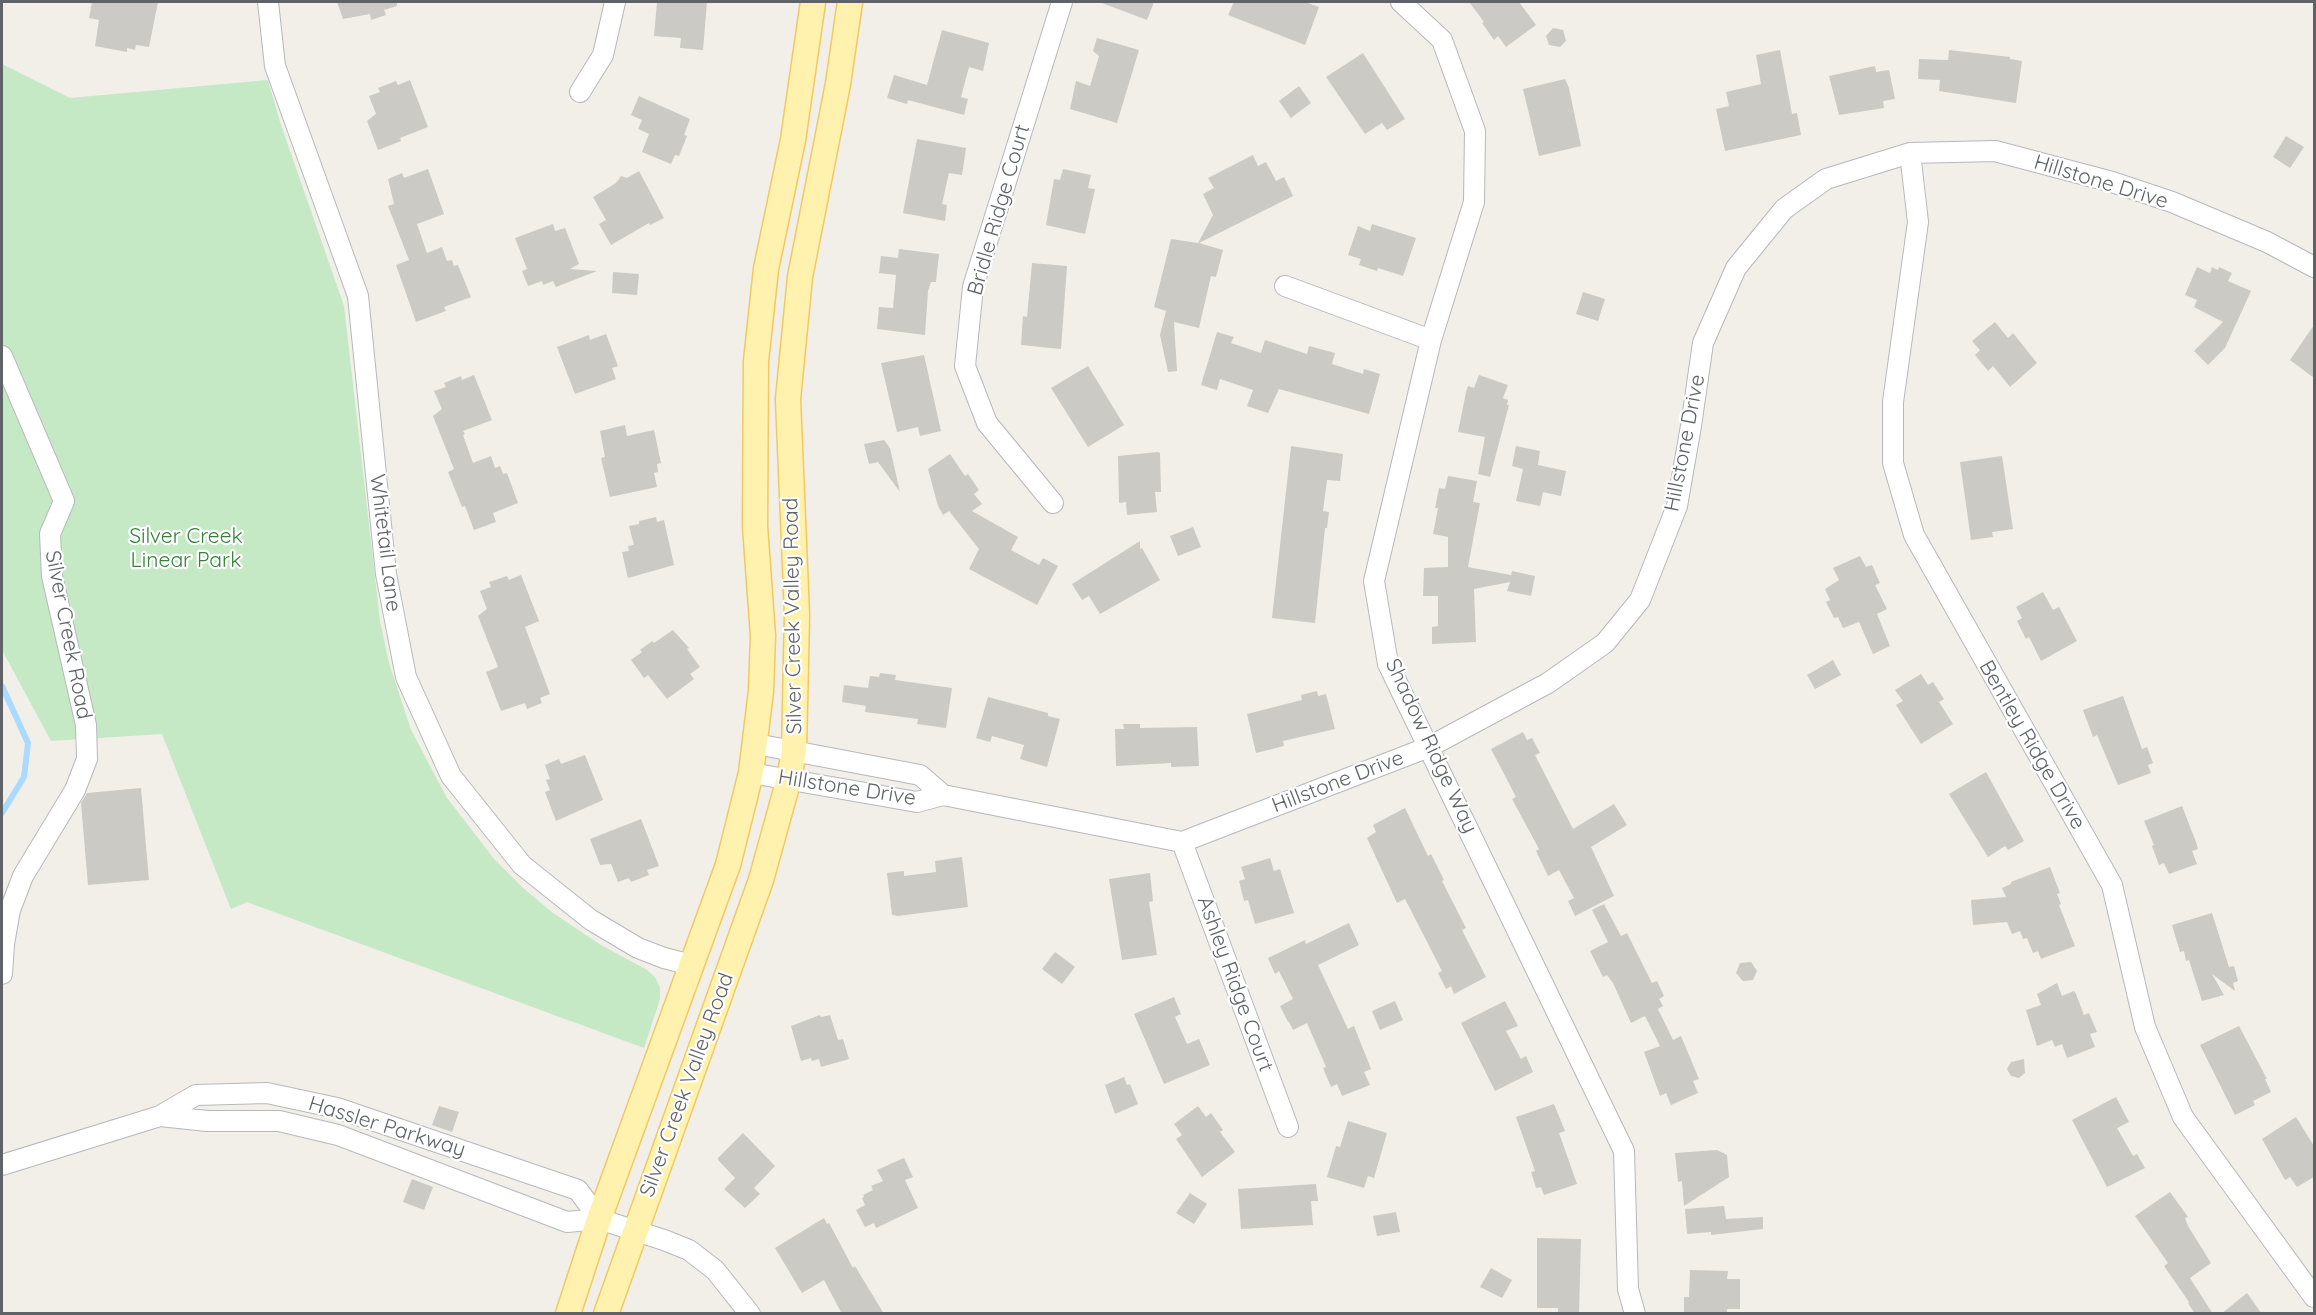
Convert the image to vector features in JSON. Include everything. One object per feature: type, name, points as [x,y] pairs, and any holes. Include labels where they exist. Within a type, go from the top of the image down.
[{"type":"main road","name":"Silver Creek Valley Road","points":[[568,1314],[599,1219],[728,865],[751,772],[761,691],[763,636],[755,526],[756,361],[766,270],[793,140],[813,2]]},
{"type":"main road","name":"Silver Creek Valley Road","points":[[606,1314],[761,880],[789,779],[794,751],[797,615],[788,399],[800,277],[838,84],[850,2]]},
{"type":"street","name":"Whitetail Lane","points":[[268,2],[275,66],[358,296],[386,574],[406,677],[451,776],[522,865],[591,921],[639,948],[664,958],[692,965]]},
{"type":"street","points":[[580,92],[603,55],[615,2]]},
{"type":"street","name":"Bridle Ridge Court","points":[[1053,503],[987,423],[965,366],[973,287],[1062,2]]},
{"type":"street","name":"Shadow Ridge Way","points":[[1401,2],[1442,40],[1475,131],[1474,202],[1431,340],[1374,581],[1388,664],[1624,1151],[1628,1289],[1635,1314]]},
{"type":"street","name":"Hillstone Drive","points":[[751,772],[917,802],[943,795],[1182,842],[1429,747],[1548,682],[1605,643],[1641,600],[1677,506],[1703,343],[1736,268],[1784,209],[1826,179],[1910,153],[1995,151],[2112,182],[2172,202],[2257,238],[2314,267]]},
{"type":"street","name":"Bentley Ridge Drive","points":[[1910,153],[1918,222],[1893,402],[1893,463],[1914,535],[2112,885],[2145,1027],[2183,1117],[2314,1297]]},
{"type":"street","points":[[1285,286],[1431,340]]},
{"type":"street","name":"Silver Creek Road","points":[[2,356],[64,501],[50,534],[52,576],[86,725],[87,759],[75,790],[23,876],[10,910],[2,974]]},
{"type":"street","name":"Hillstone Drive","points":[[756,744],[921,775],[943,795]]},
{"type":"street","name":"Ashley Ridge Court","points":[[1182,842],[1288,1127]]},
{"type":"street","name":"Hassler Parkway","points":[[11,1162],[160,1116],[196,1095],[267,1093],[338,1108],[578,1190],[599,1219]]},
{"type":"street","name":"Hassler Parkway","points":[[160,1116],[207,1121],[279,1121],[338,1135],[567,1222],[599,1219],[664,1240],[688,1250],[715,1270],[750,1314]]},
{"type":"green space","name":"Silver Creek Linear Park","points":[[2,64],[70,98],[268,80],[280,122],[344,306],[380,621],[389,663],[411,730],[447,798],[495,860],[553,913],[655,977],[660,987],[660,999],[644,1048],[247,902],[231,909],[162,734],[51,741],[2,650]]},
{"type":"building","points":[[92,2],[158,2],[149,47],[136,45],[135,50],[127,48],[127,52],[95,46],[99,20],[89,18]]},
{"type":"building","points":[[337,2],[397,2],[397,6],[384,10],[386,15],[371,20],[370,14],[343,19]]},
{"type":"building","points":[[657,2],[707,2],[703,50],[680,48],[681,38],[654,36]]},
{"type":"building","points":[[1103,2],[1154,2],[1147,20]]},
{"type":"building","points":[[1234,2],[1305,2],[1319,7],[1305,45],[1228,15]]},
{"type":"building","points":[[1469,2],[1519,2],[1536,25],[1506,47],[1498,36],[1494,40]]},
{"type":"building","points":[[1553,28],[1563,30],[1566,41],[1560,47],[1549,45],[1546,36]]},
{"type":"building","points":[[942,30],[989,43],[983,71],[969,67],[961,97],[968,99],[964,115],[908,100],[907,104],[887,98],[894,75],[927,85]]},
{"type":"building","points":[[1097,38],[1139,50],[1117,123],[1070,109],[1076,81],[1090,86],[1099,56],[1093,51]]},
{"type":"building","points":[[1780,50],[1792,114],[1797,113],[1801,135],[1725,151],[1716,109],[1729,106],[1726,92],[1761,84],[1756,55]]},
{"type":"building","points":[[1949,50],[2010,57],[2010,59],[2022,61],[2016,103],[1939,91],[1940,80],[1918,79],[1919,59],[1948,60]]},
{"type":"building","points":[[1363,53],[1405,119],[1387,130],[1382,123],[1365,134],[1326,77]]},
{"type":"building","points":[[1875,66],[1876,72],[1889,70],[1895,99],[1883,101],[1884,108],[1839,115],[1829,76]]},
{"type":"building","points":[[1565,79],[1569,88],[1581,146],[1539,156],[1523,89]]},
{"type":"building","points":[[410,80],[428,127],[378,150],[367,121],[376,114],[369,96],[380,92],[378,88],[396,81],[398,85]]},
{"type":"building","points":[[1299,86],[1311,103],[1291,118],[1279,101]]},
{"type":"building","points":[[639,96],[690,119],[684,135],[687,136],[679,156],[675,155],[671,164],[642,152],[649,134],[638,129],[642,120],[631,115]]},
{"type":"building","points":[[2286,136],[2304,147],[2290,168],[2273,157]]},
{"type":"building","points":[[917,139],[966,148],[962,175],[949,173],[942,204],[947,205],[945,221],[903,213]]},
{"type":"building","points":[[1253,155],[1258,166],[1266,162],[1276,181],[1284,177],[1293,196],[1199,243],[1223,250],[1216,277],[1211,276],[1199,328],[1174,322],[1177,371],[1168,372],[1160,335],[1166,311],[1154,307],[1171,239],[1198,243],[1213,215],[1203,194],[1214,188],[1208,178]]},
{"type":"building","points":[[428,169],[444,214],[417,224],[427,253],[442,247],[447,261],[452,260],[454,266],[458,265],[471,297],[444,307],[446,311],[416,322],[396,265],[409,260],[388,206],[394,204],[388,179],[402,173],[404,178]]},
{"type":"building","points":[[1063,169],[1091,175],[1088,188],[1095,189],[1085,234],[1046,225],[1054,179],[1060,180]]},
{"type":"building","points":[[639,171],[664,218],[650,225],[649,223],[611,245],[599,224],[606,220],[593,197],[616,183],[621,176],[627,178]]},
{"type":"building","points":[[553,224],[555,231],[565,228],[579,264],[570,269],[597,271],[556,287],[553,281],[543,285],[542,281],[528,286],[522,271],[527,269],[515,238]]},
{"type":"building","points":[[1372,224],[1416,238],[1403,276],[1359,265],[1361,259],[1348,255],[1358,226],[1370,231]]},
{"type":"building","points":[[899,249],[939,254],[936,282],[931,282],[928,291],[925,335],[877,329],[879,307],[893,308],[896,275],[879,273],[881,256],[898,258]]},
{"type":"building","points":[[1032,263],[1067,266],[1061,349],[1021,345],[1023,316],[1027,317]]},
{"type":"building","points":[[2197,267],[2210,273],[2212,267],[2218,270],[2219,267],[2232,273],[2228,281],[2251,291],[2225,348],[2208,365],[2194,351],[2223,322],[2194,307],[2197,300],[2185,295]]},
{"type":"building","points":[[613,272],[639,274],[637,295],[612,293]]},
{"type":"building","points":[[1583,292],[1605,299],[1598,321],[1576,314]]},
{"type":"building","points":[[1995,322],[2008,338],[2013,333],[2037,363],[2010,387],[1993,366],[1988,371],[1975,355],[1980,350],[1972,341]]},
{"type":"building","points":[[2314,325],[2314,378],[2290,360]]},
{"type":"building","points":[[1217,332],[1234,337],[1231,343],[1261,353],[1265,340],[1307,354],[1309,346],[1335,353],[1332,364],[1363,374],[1364,369],[1380,374],[1369,414],[1279,389],[1268,413],[1247,406],[1253,390],[1220,379],[1217,390],[1201,385]]},
{"type":"building","points":[[606,334],[618,366],[612,368],[616,379],[575,394],[557,347],[589,335],[590,340]]},
{"type":"building","points":[[924,355],[941,431],[920,436],[918,427],[897,432],[881,363]]},
{"type":"building","points":[[1088,366],[1124,425],[1088,447],[1051,388]]},
{"type":"building","points":[[474,375],[492,420],[463,431],[465,434],[463,435],[473,463],[491,456],[495,468],[500,466],[503,474],[507,473],[518,503],[493,513],[496,522],[474,530],[448,472],[454,469],[433,416],[442,409],[434,391],[446,387],[444,383],[461,376],[462,380]]},
{"type":"building","points":[[1479,375],[1508,385],[1503,398],[1508,400],[1507,405],[1509,405],[1490,477],[1478,474],[1485,437],[1458,432],[1468,386],[1474,388]]},
{"type":"building","points":[[625,425],[627,436],[654,430],[661,463],[657,464],[658,472],[654,473],[657,487],[610,497],[601,458],[605,457],[600,431]]},
{"type":"building","points":[[884,440],[890,448],[900,492],[878,462],[869,464],[864,444]]},
{"type":"building","points":[[1291,446],[1343,454],[1340,481],[1327,480],[1323,511],[1329,512],[1327,528],[1325,528],[1315,623],[1272,618]]},
{"type":"building","points":[[1516,446],[1540,451],[1538,465],[1566,471],[1561,496],[1543,492],[1540,506],[1516,501],[1523,469],[1512,466]]},
{"type":"building","points":[[1160,453],[1161,492],[1155,492],[1157,512],[1127,515],[1126,502],[1119,503],[1118,456]]},
{"type":"building","points":[[950,454],[965,476],[968,474],[979,490],[974,494],[982,504],[972,511],[1018,537],[1011,550],[1039,565],[1043,558],[1058,566],[1037,605],[969,569],[979,549],[949,511],[943,515],[938,506],[928,469]]},
{"type":"building","points":[[2002,456],[2013,529],[1992,532],[1993,537],[1971,540],[1960,462]]},
{"type":"building","points":[[1448,476],[1477,481],[1473,502],[1480,503],[1468,567],[1511,575],[1512,571],[1535,576],[1531,596],[1507,591],[1510,582],[1474,589],[1476,642],[1432,644],[1432,627],[1438,626],[1438,596],[1423,596],[1424,568],[1448,567],[1448,537],[1433,534],[1439,488],[1445,489]]},
{"type":"building","points":[[656,517],[657,522],[664,520],[674,565],[628,578],[622,552],[629,551],[628,546],[634,545],[629,526]]},
{"type":"building","points":[[1193,527],[1201,547],[1178,556],[1170,536]]},
{"type":"building","points":[[1140,541],[1140,549],[1142,548],[1160,580],[1100,614],[1089,596],[1082,600],[1072,584]]},
{"type":"building","points":[[1860,556],[1866,567],[1872,565],[1880,583],[1875,585],[1887,609],[1877,614],[1890,646],[1873,654],[1859,622],[1843,628],[1838,617],[1834,618],[1826,602],[1830,600],[1825,589],[1839,580],[1833,568]]},
{"type":"building","points":[[521,575],[539,621],[525,627],[550,694],[540,698],[542,703],[527,709],[525,703],[501,711],[486,672],[498,667],[478,616],[487,609],[480,591],[491,587],[489,582],[507,576],[509,580]]},
{"type":"building","points":[[2043,592],[2053,610],[2059,607],[2077,641],[2041,661],[2029,637],[2026,639],[2017,621],[2022,618],[2016,607]]},
{"type":"building","points":[[673,630],[689,648],[687,649],[700,667],[690,674],[694,679],[667,699],[648,675],[644,678],[631,660],[652,641],[654,643]]},
{"type":"building","points":[[1833,660],[1841,675],[1815,689],[1807,675]]},
{"type":"building","points":[[880,673],[896,675],[895,680],[952,688],[946,728],[917,724],[918,719],[865,712],[866,706],[842,702],[844,685],[868,688],[870,676],[879,677]]},
{"type":"building","points":[[1921,674],[1928,685],[1933,682],[1944,699],[1939,702],[1953,724],[1921,744],[1896,705],[1903,701],[1895,690]]},
{"type":"building","points":[[1317,691],[1318,696],[1326,694],[1335,729],[1283,741],[1284,746],[1256,753],[1247,714],[1302,700],[1301,695]]},
{"type":"building","points":[[2123,696],[2142,749],[2147,747],[2153,763],[2148,765],[2151,773],[2118,785],[2097,735],[2093,737],[2083,710]]},
{"type":"building","points":[[988,697],[1048,713],[1048,716],[1060,719],[1047,767],[1020,759],[1024,745],[992,736],[990,742],[976,738]]},
{"type":"building","points":[[1123,724],[1140,724],[1140,728],[1197,727],[1199,766],[1171,767],[1171,763],[1116,766],[1115,729],[1124,729]]},
{"type":"building","points":[[1523,732],[1527,740],[1532,738],[1540,753],[1535,755],[1573,829],[1614,804],[1627,825],[1591,847],[1614,896],[1575,916],[1568,901],[1574,898],[1559,870],[1548,876],[1536,851],[1539,849],[1512,799],[1516,797],[1491,749]]},
{"type":"building","points":[[585,755],[603,800],[556,821],[545,792],[550,790],[546,780],[550,779],[545,765],[559,759],[561,764]]},
{"type":"building","points":[[1986,772],[2024,841],[2008,850],[2005,846],[1988,857],[1949,794]]},
{"type":"building","points":[[141,788],[149,880],[88,885],[81,803],[87,793]]},
{"type":"building","points":[[2182,806],[2198,849],[2192,851],[2197,864],[2169,874],[2164,863],[2159,865],[2144,821]]},
{"type":"building","points":[[1405,808],[1428,856],[1431,854],[1444,880],[1442,881],[1466,928],[1462,930],[1486,977],[1454,994],[1451,986],[1446,989],[1438,973],[1442,971],[1405,899],[1397,903],[1367,838],[1376,832],[1373,825]]},
{"type":"building","points":[[641,819],[659,866],[647,870],[649,875],[631,882],[629,878],[618,882],[611,864],[600,865],[590,839]]},
{"type":"building","points":[[962,857],[968,907],[892,915],[887,873],[904,871],[904,876],[936,872],[935,861]]},
{"type":"building","points":[[1270,858],[1274,871],[1280,869],[1294,913],[1255,924],[1248,900],[1244,901],[1239,881],[1245,879],[1241,867]]},
{"type":"building","points":[[2050,867],[2060,893],[2057,894],[2061,904],[2059,905],[2075,946],[2041,959],[2038,951],[2033,953],[2027,938],[2023,939],[2020,931],[2012,934],[2007,922],[1973,925],[1971,900],[2006,897],[2002,888],[2011,882]]},
{"type":"building","points":[[1150,873],[1153,901],[1149,902],[1157,955],[1122,960],[1109,879]]},
{"type":"building","points":[[1604,904],[1621,936],[1627,933],[1652,983],[1657,981],[1664,996],[1659,999],[1663,1006],[1658,1009],[1673,1040],[1681,1036],[1699,1079],[1693,1081],[1698,1093],[1671,1105],[1666,1093],[1660,1096],[1644,1052],[1660,1046],[1645,1016],[1631,1023],[1613,983],[1607,975],[1603,977],[1590,951],[1608,942],[1592,910]]},
{"type":"building","points":[[2212,913],[2229,967],[2234,966],[2238,981],[2233,983],[2235,991],[2212,974],[2224,995],[2202,1001],[2189,960],[2186,961],[2184,951],[2180,952],[2172,925]]},
{"type":"building","points":[[1349,923],[1359,945],[1318,965],[1348,1029],[1354,1026],[1371,1069],[1364,1072],[1370,1085],[1342,1096],[1337,1084],[1331,1087],[1323,1068],[1326,1067],[1307,1023],[1293,1030],[1288,1022],[1280,1006],[1293,999],[1279,971],[1275,974],[1268,958],[1305,940],[1306,944]]},
{"type":"building","points":[[1055,952],[1075,967],[1062,984],[1042,969]]},
{"type":"building","points":[[1751,962],[1757,971],[1753,980],[1743,981],[1736,973],[1740,963]]},
{"type":"building","points":[[2057,983],[2062,996],[2074,991],[2084,1015],[2089,1013],[2097,1032],[2090,1034],[2095,1047],[2067,1058],[2062,1044],[2055,1047],[2052,1040],[2037,1046],[2026,1010],[2041,1005],[2037,994]]},
{"type":"building","points":[[1174,997],[1181,1014],[1175,1017],[1187,1044],[1199,1039],[1210,1065],[1164,1084],[1134,1014]]},
{"type":"building","points":[[1395,1001],[1403,1020],[1380,1030],[1372,1011]]},
{"type":"building","points":[[1505,1001],[1518,1026],[1506,1031],[1521,1059],[1526,1056],[1533,1072],[1495,1091],[1461,1023]]},
{"type":"building","points":[[820,1015],[821,1017],[830,1015],[838,1040],[843,1039],[849,1059],[821,1067],[819,1059],[812,1061],[811,1058],[801,1061],[791,1026]]},
{"type":"building","points":[[2239,1026],[2267,1079],[2265,1079],[2271,1092],[2253,1101],[2255,1105],[2235,1115],[2200,1045]]},
{"type":"building","points":[[2024,1059],[2025,1073],[2019,1078],[2011,1076],[2007,1069],[2011,1062]]},
{"type":"building","points":[[1124,1077],[1127,1085],[1130,1084],[1138,1104],[1115,1114],[1105,1085]]},
{"type":"building","points":[[2116,1097],[2129,1122],[2117,1128],[2133,1156],[2137,1154],[2145,1168],[2107,1187],[2072,1120]]},
{"type":"building","points":[[1554,1104],[1565,1131],[1559,1133],[1577,1184],[1544,1195],[1541,1187],[1536,1188],[1531,1172],[1535,1171],[1516,1117]]},
{"type":"building","points":[[439,1106],[459,1112],[452,1132],[432,1125]]},
{"type":"building","points":[[1198,1106],[1206,1117],[1211,1113],[1223,1130],[1220,1132],[1235,1152],[1202,1177],[1176,1139],[1182,1135],[1174,1124]]},
{"type":"building","points":[[2296,1117],[2314,1146],[2314,1177],[2297,1187],[2290,1177],[2285,1180],[2262,1139]]},
{"type":"building","points":[[1348,1121],[1387,1133],[1374,1178],[1368,1176],[1364,1188],[1327,1177],[1336,1146],[1340,1147]]},
{"type":"building","points":[[743,1133],[775,1166],[754,1188],[760,1194],[745,1208],[724,1189],[735,1178],[718,1160]]},
{"type":"building","points":[[1717,1150],[1727,1155],[1729,1177],[1684,1206],[1682,1181],[1678,1182],[1675,1153]]},
{"type":"building","points":[[904,1158],[913,1177],[905,1180],[918,1208],[876,1228],[874,1223],[865,1227],[856,1210],[865,1205],[862,1198],[863,1195],[873,1190],[871,1186],[883,1181],[877,1170]]},
{"type":"building","points":[[412,1179],[433,1187],[424,1210],[403,1202]]},
{"type":"building","points":[[1316,1184],[1318,1201],[1311,1201],[1313,1225],[1241,1229],[1238,1189]]},
{"type":"building","points":[[2170,1192],[2188,1217],[2185,1218],[2188,1226],[2211,1263],[2190,1278],[2213,1314],[2195,1314],[2164,1266],[2168,1263],[2135,1216]]},
{"type":"building","points":[[1190,1193],[1207,1204],[1194,1224],[1176,1213]]},
{"type":"building","points":[[1724,1206],[1726,1219],[1763,1217],[1763,1229],[1711,1235],[1711,1232],[1687,1234],[1685,1209]]},
{"type":"building","points":[[1396,1212],[1400,1232],[1377,1236],[1373,1216]]},
{"type":"building","points":[[824,1218],[827,1224],[829,1223],[853,1268],[855,1266],[884,1314],[842,1314],[824,1280],[802,1293],[775,1248]]},
{"type":"building","points":[[1537,1238],[1581,1239],[1579,1314],[1558,1314],[1558,1308],[1537,1308]]},
{"type":"building","points":[[1491,1268],[1512,1280],[1502,1298],[1480,1287]]},
{"type":"building","points":[[1690,1270],[1728,1271],[1727,1279],[1740,1279],[1740,1309],[1727,1309],[1727,1314],[1684,1314],[1684,1297],[1689,1297]]},
{"type":"building","points":[[2247,1293],[2262,1314],[2221,1314]]},
{"type":"waterway","points":[[2,686],[28,743],[24,777],[2,813]]}]
